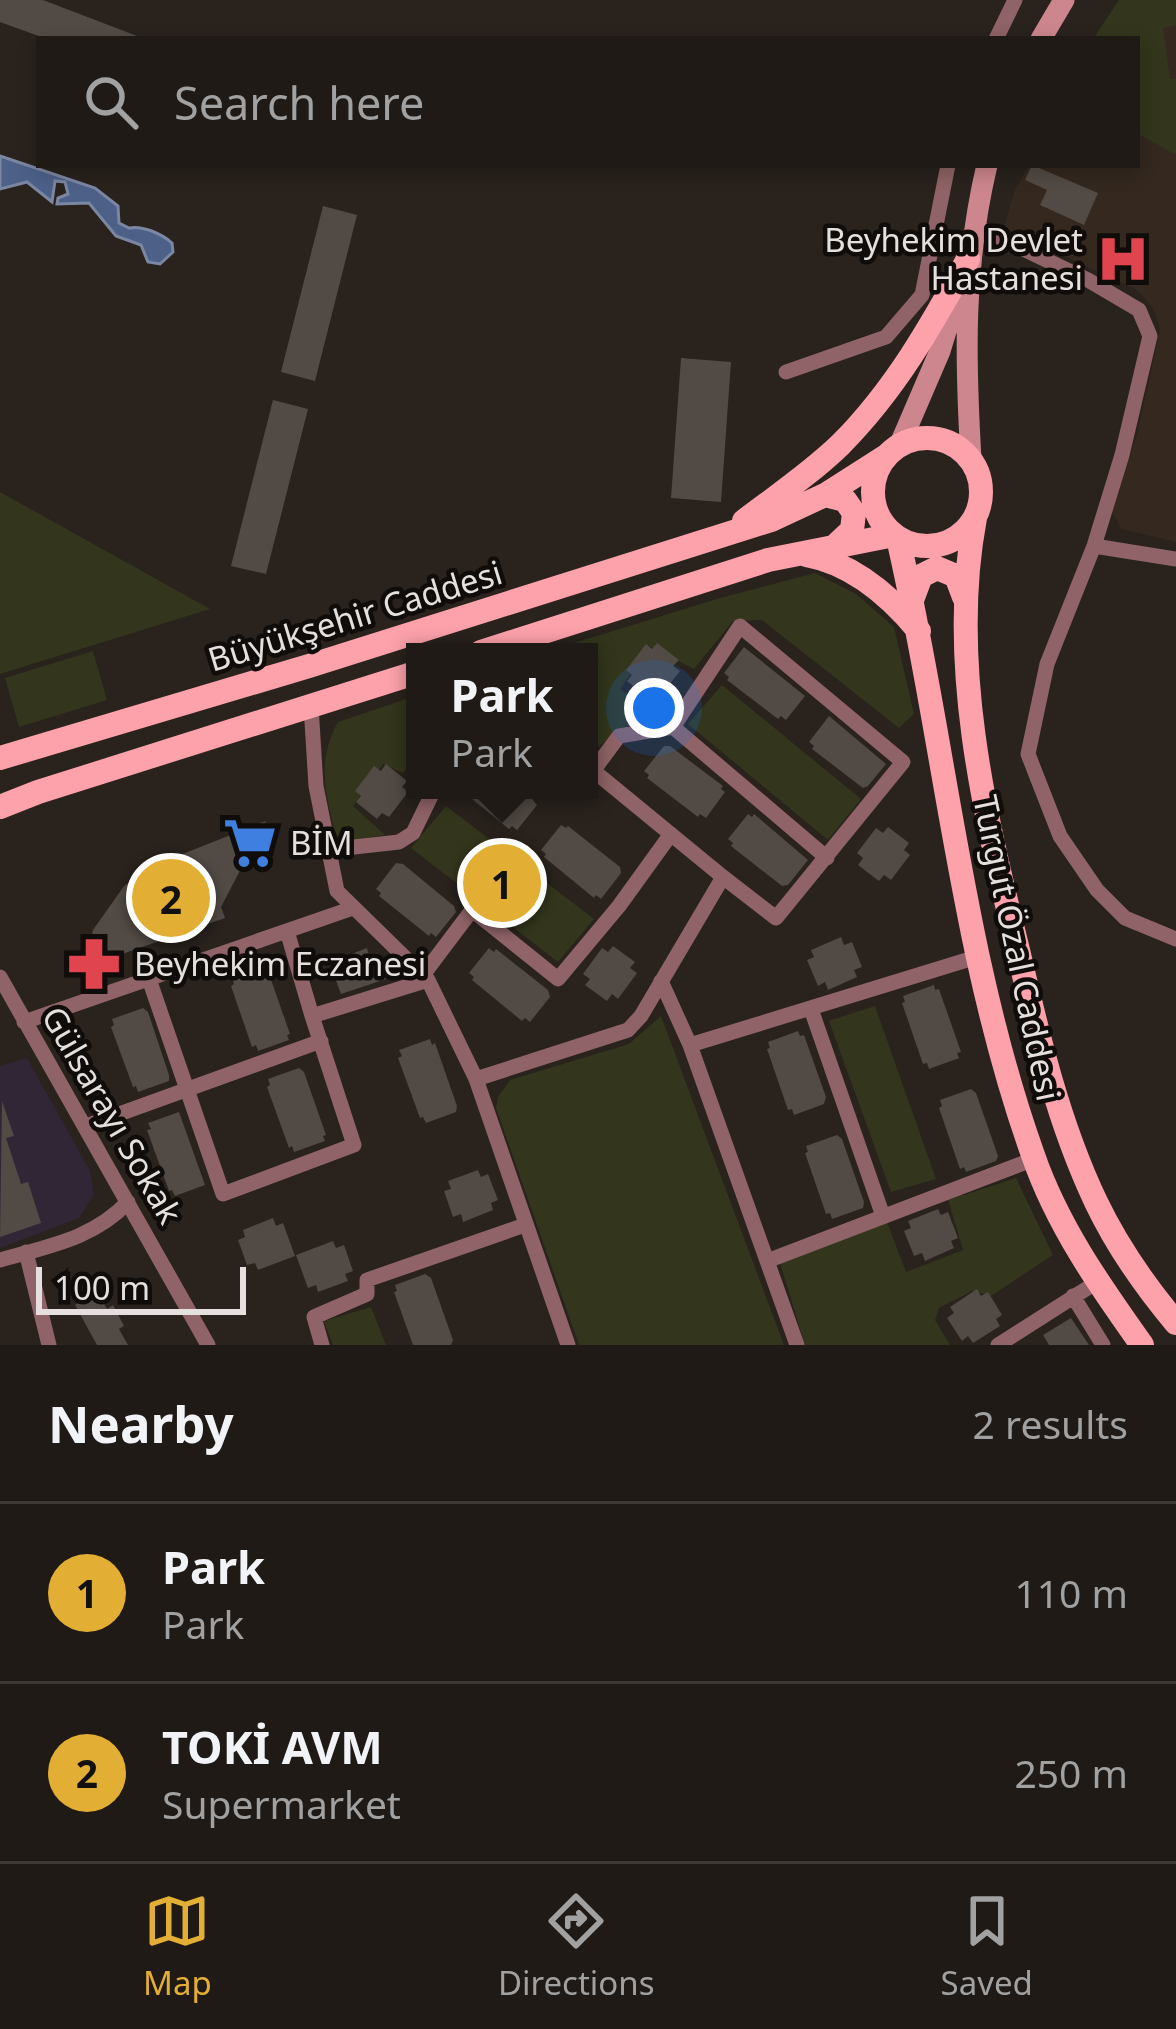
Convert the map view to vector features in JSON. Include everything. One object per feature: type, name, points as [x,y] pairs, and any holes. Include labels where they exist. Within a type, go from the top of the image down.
[{"type":"main road","points":[[728,534],[817,466],[878,404],[918,348],[968,260]]},
{"type":"main road","points":[[728,534],[825,494],[893,450],[917,438],[943,440],[971,460],[982,493],[975,518],[957,538],[940,545],[914,545],[896,537],[879,518],[874,481],[893,450]]},
{"type":"main road","points":[[825,494],[845,500],[854,513],[852,530],[836,545]]},
{"type":"main road","name":"Turgut Özal Caddesi","points":[[975,518],[965,599],[971,712],[999,873],[1050,1080],[1072,1147],[1111,1232],[1176,1323]]},
{"type":"main road","name":"Büyükşehir Caddesi","points":[[0,758],[728,534]]},
{"type":"main road","points":[[510,643],[797,554],[896,537]]},
{"type":"main road","name":"Turgut Özal Caddesi","points":[[896,537],[920,632],[1005,1067],[1034,1159],[1074,1245],[1142,1345]]},
{"type":"main road","points":[[797,554],[855,574],[883,594],[920,632]]},
{"type":"main road","points":[[912,600],[921,576],[937,568],[956,576],[965,599]]},
{"type":"main road","points":[[0,807],[406,676]]},
{"type":"street","points":[[997,36],[1015,0]]},
{"type":"street","points":[[1043,36],[1064,0]]},
{"type":"street","points":[[786,372],[886,337],[922,295],[947,168]]},
{"type":"street","points":[[971,460],[965,372],[968,260],[985,168]]},
{"type":"street","points":[[973,225],[1139,310],[1150,336],[1139,392],[1094,546],[1047,664],[1028,754],[1060,836],[1096,890],[1125,918],[1176,939]]},
{"type":"street","points":[[893,450],[940,351],[968,260]]},
{"type":"street","points":[[1094,546],[1176,559]]},
{"type":"street","points":[[598,761],[619,736],[674,727],[740,626],[903,762],[776,918],[598,775]]},
{"type":"street","points":[[311,706],[316,786],[337,891],[426,978],[476,1079],[568,1345]]},
{"type":"street","points":[[674,727],[827,858]]},
{"type":"street","points":[[327,850],[399,842],[413,833],[430,799]]},
{"type":"street","points":[[312,1016],[426,978],[472,910],[558,979],[671,834]]},
{"type":"street","points":[[476,1079],[628,1030],[641,1016],[723,877]]},
{"type":"street","points":[[24,1022],[353,908]]},
{"type":"street","points":[[149,979],[223,1195],[354,1145],[287,932]]},
{"type":"street","points":[[690,1045],[980,956]]},
{"type":"street","name":"Gülsarayı Sokak","points":[[0,977],[208,1345]]},
{"type":"street","points":[[661,981],[690,1045],[797,1345]]},
{"type":"street","points":[[811,1009],[883,1216]]},
{"type":"street","points":[[86,1126],[321,1041]]},
{"type":"street","points":[[767,1261],[1034,1159]]},
{"type":"street","points":[[0,1260],[85,1236],[128,1202]]},
{"type":"street","points":[[322,1345],[314,1317],[367,1294],[367,1280],[525,1225]]},
{"type":"street","points":[[26,1252],[49,1345]]},
{"type":"street","points":[[998,1345],[1097,1282]]},
{"type":"street","points":[[1073,1296],[1103,1345]]},
{"type":"shaded area","name":"Beyhekim Devlet Hastanesi","points":[[1176,0],[1176,542],[1121,529],[1111,510],[1137,435],[1160,329],[1153,308],[1137,290],[1004,228],[1014,192],[1027,168],[1140,168],[1140,36]]},
{"type":"shaded area","points":[[27,1058],[90,1171],[94,1194],[79,1218],[0,1248],[0,1066]]},
{"type":"green space","points":[[1119,0],[1176,0],[1176,25],[1163,28],[1170,79],[1176,79],[1176,155],[1140,135],[1140,36],[1095,36]]},
{"type":"green space","points":[[0,492],[210,609],[0,674]]},
{"type":"green space","points":[[815,573],[856,594],[894,627],[914,714],[899,728],[762,620],[733,621],[694,669],[649,646],[620,689],[658,718],[621,728],[598,747],[598,643],[574,643]]},
{"type":"green space","points":[[93,651],[107,700],[19,727],[5,678]]},
{"type":"green space","points":[[722,685],[861,799],[828,840],[688,724]]},
{"type":"green space","points":[[406,699],[406,769],[403,773],[383,764],[353,806],[385,835],[337,843],[325,767],[338,722]]},
{"type":"green space","points":[[446,806],[594,919],[558,962],[411,848]]},
{"type":"green space","points":[[875,1006],[936,1179],[891,1192],[829,1021]]},
{"type":"green space","points":[[661,1016],[784,1345],[579,1345],[496,1108],[498,1097],[510,1080],[629,1044]]},
{"type":"green space","points":[[1016,1178],[1053,1255],[991,1296],[972,1291],[939,1308],[935,1320],[950,1345],[805,1345],[780,1263],[887,1222],[906,1272],[963,1250],[947,1196]]},
{"type":"green space","points":[[371,1307],[386,1345],[333,1345],[324,1321]]},
{"type":"water","points":[[0,156],[95,188],[118,206],[119,223],[163,236],[172,243],[173,252],[160,264],[148,262],[141,245],[116,236],[89,203],[57,204],[58,198],[68,194],[65,182],[55,181],[52,202],[27,182],[0,189]]},
{"type":"building","points":[[0,0],[43,0],[137,36],[39,36],[0,22]]},
{"type":"building","points":[[1031,168],[1039,168],[1098,193],[1084,225],[1040,205],[1047,190],[1025,180]]},
{"type":"building","points":[[323,206],[357,215],[315,381],[281,372]]},
{"type":"building","points":[[681,358],[731,362],[721,502],[671,498]]},
{"type":"building","points":[[273,400],[308,409],[266,574],[231,566]]},
{"type":"building","points":[[657,643],[679,660],[673,666],[680,671],[660,696],[654,691],[649,698],[627,681],[632,675],[626,670],[646,644],[652,649]]},
{"type":"building","points":[[744,647],[805,696],[786,720],[778,719],[727,680],[724,673]]},
{"type":"building","points":[[829,716],[886,764],[868,786],[863,788],[812,749],[809,742]]},
{"type":"building","points":[[664,746],[723,786],[725,792],[706,818],[698,817],[647,778],[644,771]]},
{"type":"building","points":[[386,764],[406,780],[402,787],[406,795],[389,817],[382,813],[377,819],[356,802],[361,796],[355,791],[374,766],[381,771]]},
{"type":"building","points":[[472,799],[532,799],[537,805],[517,830],[509,829]]},
{"type":"building","points":[[748,814],[754,814],[808,860],[788,885],[782,886],[731,846],[728,839]]},
{"type":"building","points":[[266,821],[221,907],[225,918],[85,967],[93,930],[124,886],[152,866]]},
{"type":"building","points":[[561,825],[620,867],[621,873],[601,899],[544,857],[541,850]]},
{"type":"building","points":[[888,827],[909,843],[904,850],[910,855],[891,880],[884,875],[879,881],[858,865],[863,858],[857,853],[876,828],[883,833]]},
{"type":"building","points":[[396,863],[454,906],[456,912],[436,937],[379,896],[376,889]]},
{"type":"building","points":[[841,937],[844,945],[852,942],[862,967],[854,970],[857,977],[828,990],[825,982],[818,986],[807,960],[814,957],[811,950]]},
{"type":"building","points":[[613,946],[635,962],[630,968],[637,973],[618,999],[612,994],[607,1001],[585,985],[590,979],[583,974],[602,948],[608,952]]},
{"type":"building","points":[[367,948],[369,956],[377,953],[386,979],[341,994],[332,970],[339,967],[336,960]]},
{"type":"building","points":[[489,948],[548,990],[550,997],[530,1022],[522,1021],[472,980],[469,973]]},
{"type":"building","points":[[262,967],[268,971],[290,1034],[289,1040],[258,1051],[256,1045],[252,1047],[231,986],[232,978]]},
{"type":"building","points":[[934,985],[961,1052],[959,1058],[929,1069],[923,1064],[902,1003],[903,996]]},
{"type":"building","points":[[143,1008],[169,1081],[138,1092],[111,1027],[112,1019]]},
{"type":"building","points":[[798,1031],[804,1035],[826,1097],[824,1104],[794,1115],[788,1110],[767,1049],[768,1042]]},
{"type":"building","points":[[430,1039],[457,1106],[456,1112],[426,1123],[398,1058],[402,1056],[399,1050]]},
{"type":"building","points":[[299,1068],[326,1135],[325,1141],[294,1152],[267,1087],[268,1079]]},
{"type":"building","points":[[971,1089],[998,1156],[966,1172],[960,1169],[939,1108],[940,1100]]},
{"type":"building","points":[[2,1101],[14,1136],[6,1138],[21,1184],[28,1182],[41,1223],[0,1237]]},
{"type":"building","points":[[179,1112],[205,1185],[175,1196],[147,1130],[151,1129],[148,1123]]},
{"type":"building","points":[[837,1135],[864,1202],[863,1208],[832,1219],[826,1214],[805,1153],[806,1146]]},
{"type":"building","points":[[478,1170],[481,1177],[488,1174],[498,1200],[491,1203],[493,1210],[463,1222],[461,1214],[453,1217],[444,1191],[451,1189],[448,1181]]},
{"type":"building","points":[[938,1209],[941,1215],[948,1212],[958,1238],[951,1241],[954,1248],[925,1261],[922,1253],[914,1256],[904,1231],[911,1228],[908,1221]]},
{"type":"building","points":[[273,1218],[276,1226],[283,1223],[295,1256],[258,1270],[255,1263],[247,1265],[238,1240],[245,1237],[243,1230]]},
{"type":"building","points":[[333,1241],[336,1248],[344,1245],[353,1271],[345,1274],[348,1281],[318,1292],[316,1285],[308,1288],[296,1255]]},
{"type":"building","points":[[425,1274],[431,1278],[451,1345],[413,1345],[395,1285]]},
{"type":"building","points":[[977,1289],[981,1296],[988,1292],[1002,1315],[996,1319],[1000,1326],[973,1343],[968,1336],[962,1341],[947,1318],[954,1313],[950,1307]]},
{"type":"building","points":[[98,1292],[107,1309],[113,1305],[128,1345],[97,1345],[75,1305]]},
{"type":"building","points":[[1071,1318],[1089,1345],[1049,1345],[1043,1335]]},
{"type":"place","name":"Beyhekim Devlet Hastanesi","points":[[1123,259]]},
{"type":"place","name":"BİM","points":[[250,843]]},
{"type":"place","name":"Park","points":[[502,883]]},
{"type":"place","name":"TOKİ AVM","points":[[171,898]]},
{"type":"place","name":"Beyhekim Eczanesi","points":[[94,964]]}]
